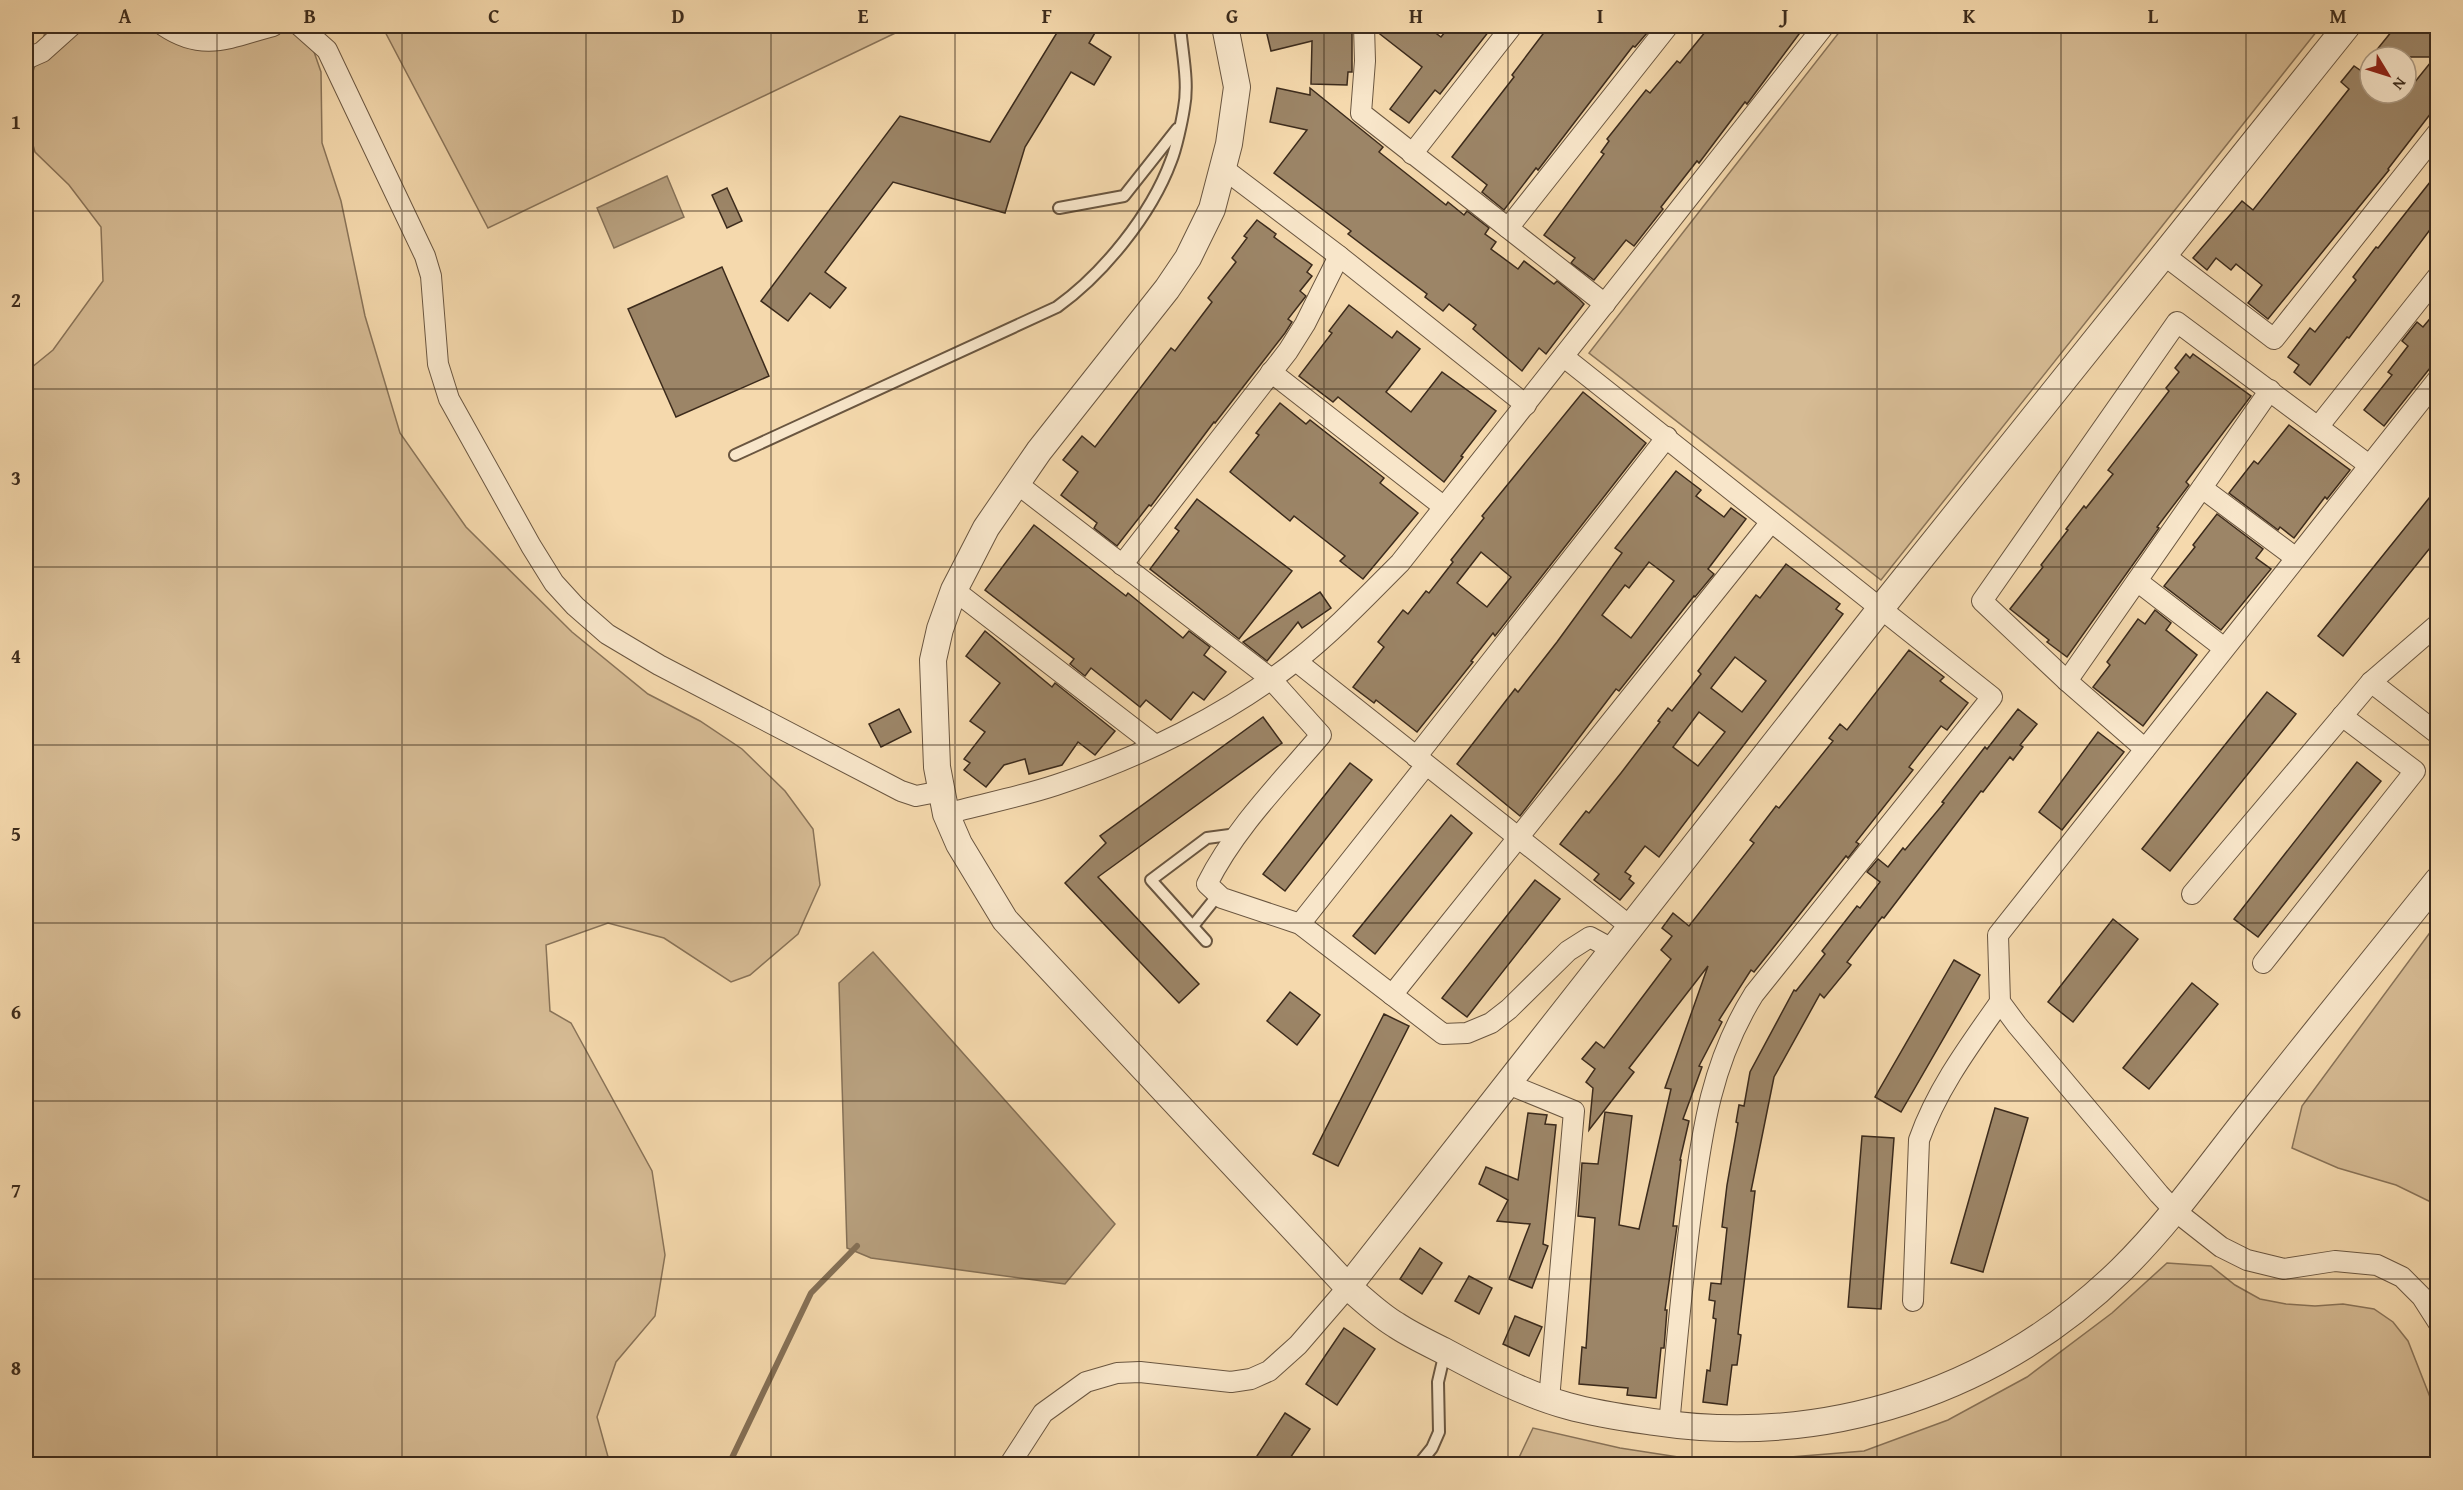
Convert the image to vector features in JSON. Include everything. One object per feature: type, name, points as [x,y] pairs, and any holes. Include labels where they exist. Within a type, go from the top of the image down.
[{"type":"street","points":[[26,59],[42,52],[71,26]]},
{"type":"street","points":[[164,26],[189,40],[205,41],[224,40],[273,26]]},
{"type":"street","points":[[300,26],[327,50],[425,256],[431,276],[438,364],[449,399],[554,583],[575,606],[607,634],[659,665],[901,791],[944,802],[1055,786],[1155,746],[1206,719],[1296,661],[1336,627],[1400,563],[1824,26]]},
{"type":"street","points":[[1225,26],[1237,87],[1235,114],[1224,170],[1208,221],[1183,266],[1167,289],[1016,483],[986,528],[954,590],[940,629],[933,660],[937,767],[944,802],[959,844],[1005,920],[1348,1287],[1395,1325],[1503,1381],[1549,1400],[1619,1417],[1669,1425],[1721,1428],[1764,1427],[1816,1421],[1902,1404],[1936,1392],[2022,1349],[2052,1329],[2122,1269],[2174,1210],[2438,880]]},
{"type":"street","points":[[1364,26],[1365,61],[1361,113],[1605,304]]},
{"type":"street","points":[[1412,154],[1512,26]]},
{"type":"street","points":[[1508,228],[1668,26]]},
{"type":"street","points":[[1010,1464],[1043,1413],[1086,1382],[1117,1373],[1140,1372],[1231,1382],[1251,1379],[1269,1371],[1299,1345],[1348,1287],[1881,609],[2347,26]]},
{"type":"street","points":[[2164,255],[2274,339],[2438,132]]},
{"type":"street","points":[[1224,170],[1339,256],[1526,405]]},
{"type":"street","points":[[1122,565],[1271,372],[1305,324],[1339,256]]},
{"type":"street","points":[[2318,427],[2438,276]]},
{"type":"street","points":[[2145,750],[1982,601],[2177,322],[2369,465]]},
{"type":"street","points":[[1564,357],[1992,697],[1754,994],[1737,1022],[1722,1057],[1703,1124],[1686,1251],[1669,1425]]},
{"type":"street","points":[[1271,372],[1444,507]]},
{"type":"street","points":[[2438,379],[1998,935],[2001,1002],[2024,1034],[2174,1210],[2221,1247],[2247,1260],[2284,1269],[2335,1261],[2377,1265],[2402,1276],[2422,1297],[2438,1322]]},
{"type":"street","points":[[2067,681],[2270,390]]},
{"type":"street","points":[[1300,924],[1667,437]]},
{"type":"street","points":[[1016,483],[1270,678],[1321,735],[1238,834],[1207,884],[1218,895],[1300,924],[1443,1034],[1467,1033],[1491,1023],[1509,1009],[1568,951],[1590,937],[1614,950]]},
{"type":"street","points":[[2202,488],[2296,558]]},
{"type":"street","points":[[1392,995],[1771,522]]},
{"type":"street","points":[[2137,580],[2224,648]]},
{"type":"street","points":[[954,590],[1155,746]]},
{"type":"street","points":[[2192,894],[2371,682],[2438,624]]},
{"type":"street","points":[[1296,661],[1631,927]]},
{"type":"street","points":[[2371,682],[2438,734]]},
{"type":"street","points":[[2263,963],[2415,771],[2342,716]]},
{"type":"street","points":[[1913,1301],[1919,1140],[1927,1119],[1957,1063],[2001,1002]]},
{"type":"street","points":[[1508,1084],[1574,1111],[1549,1400]]},
{"type":"lane","points":[[735,454],[1057,308],[1080,291],[1102,268],[1147,208],[1173,159],[1185,107],[1180,26]]},
{"type":"lane","points":[[1059,208],[1124,196],[1179,127]]},
{"type":"lane","points":[[1206,941],[1151,880],[1207,838],[1238,834]]},
{"type":"lane","points":[[1193,926],[1218,895]]},
{"type":"lane","points":[[1419,1464],[1432,1448],[1439,1431],[1438,1382],[1445,1352]]},
{"type":"shaded area","points":[[47,26],[305,26],[321,72],[322,143],[341,201],[365,316],[400,433],[466,527],[572,632],[648,694],[700,721],[742,749],[785,791],[813,829],[820,885],[798,934],[750,975],[731,982],[664,938],[608,923],[546,945],[550,1011],[571,1023],[652,1171],[665,1255],[655,1316],[616,1362],[597,1417],[610,1464],[26,1464],[26,372],[53,350],[103,281],[101,227],[69,185],[35,152],[26,121],[26,94]]},
{"type":"shaded area","points":[[382,26],[910,26],[488,228]]},
{"type":"shaded area","points":[[1844,26],[2321,26],[1881,580],[1589,353]]},
{"type":"shaded area","points":[[667,176],[684,217],[614,248],[597,208]]},
{"type":"shaded area","points":[[2437,923],[2437,1205],[2396,1185],[2338,1168],[2292,1148],[2302,1106]]},
{"type":"shaded area","points":[[873,952],[1115,1224],[1065,1284],[871,1258],[847,1248],[839,983]]},
{"type":"shaded area","points":[[2167,1263],[2211,1266],[2235,1285],[2260,1299],[2286,1304],[2315,1306],[2343,1304],[2374,1309],[2393,1322],[2408,1341],[2437,1415],[2437,1464],[1516,1464],[1533,1428],[1620,1448],[1717,1463],[1864,1451],[1948,1420],[2027,1377],[2112,1313]]},
{"type":"building","points":[[1061,26],[1099,26],[1089,43],[1111,57],[1094,85],[1071,72],[1025,147],[1005,213],[893,182],[825,272],[846,288],[830,308],[810,293],[788,321],[761,301],[900,116],[990,142]]},
{"type":"building","points":[[1265,26],[1352,26],[1352,72],[1348,72],[1347,85],[1311,84],[1312,41],[1271,51]]},
{"type":"building","points":[[1376,26],[1426,26],[1441,37],[1450,26],[1493,26],[1440,94],[1435,90],[1409,123],[1390,109],[1422,67],[1376,31]]},
{"type":"building","points":[[1549,26],[1653,26],[1635,47],[1633,46],[1538,170],[1536,168],[1504,210],[1482,192],[1487,185],[1452,157],[1514,77],[1512,75]]},
{"type":"building","points":[[1710,26],[1805,26],[1747,104],[1745,102],[1699,163],[1697,161],[1661,207],[1663,209],[1634,246],[1626,240],[1594,280],[1571,263],[1575,258],[1544,235],[1604,154],[1601,152],[1609,141],[1607,139],[1646,90],[1650,93],[1677,61],[1680,63]]},
{"type":"building","points":[[2396,26],[2438,26],[2438,104],[2389,170],[2268,319],[2248,303],[2262,285],[2236,264],[2231,270],[2216,258],[2207,270],[2193,258],[2242,201],[2253,210],[2349,89],[2341,82],[2354,66],[2358,69],[2358,105],[2418,105],[2418,78],[2435,57],[2418,57],[2418,45],[2381,45]]},
{"type":"building","points":[[1277,88],[1310,95],[1310,88],[1383,147],[1379,152],[1446,205],[1448,202],[1464,215],[1467,211],[1489,228],[1485,234],[1496,242],[1491,249],[1518,269],[1524,261],[1554,284],[1557,281],[1579,299],[1584,304],[1546,354],[1539,348],[1522,371],[1473,329],[1476,325],[1449,304],[1443,311],[1425,297],[1427,294],[1348,234],[1351,231],[1274,173],[1307,130],[1270,122]]},
{"type":"building","points":[[2438,172],[2438,219],[2349,338],[2347,337],[2310,385],[2294,372],[2299,365],[2288,357],[2310,328],[2315,332],[2356,280],[2353,277],[2376,247],[2378,248]]},
{"type":"building","points":[[727,188],[742,221],[727,228],[712,195]]},
{"type":"building","points":[[1257,220],[1276,234],[1274,237],[1312,265],[1307,272],[1312,276],[1300,291],[1306,296],[1288,319],[1292,322],[1285,333],[1151,506],[1149,505],[1117,546],[1094,528],[1097,523],[1061,495],[1078,472],[1063,460],[1082,436],[1095,447],[1171,348],[1175,351],[1212,302],[1208,298],[1236,262],[1232,258],[1247,238],[1244,236]]},
{"type":"building","points":[[722,267],[769,376],[676,417],[628,309]]},
{"type":"building","points":[[1349,305],[1392,338],[1397,331],[1420,349],[1386,392],[1411,412],[1442,372],[1496,411],[1444,482],[1338,397],[1333,402],[1299,376],[1332,333],[1329,331]]},
{"type":"building","points":[[2438,309],[2438,358],[2384,426],[2364,410],[2392,375],[2388,372],[2408,346],[2402,341],[2417,322],[2423,327]]},
{"type":"building","points":[[2186,354],[2190,358],[2193,354],[2251,396],[2186,482],[2189,485],[2157,527],[2159,528],[2067,657],[2010,609],[2043,567],[2041,565],[2068,530],[2066,529],[2113,474],[2108,470],[2169,391],[2166,388],[2179,372],[2175,368]]},
{"type":"building","points":[[1583,392],[1646,443],[1495,636],[1493,633],[1417,732],[1376,700],[1374,703],[1353,687],[1384,647],[1378,642],[1403,610],[1408,614],[1426,591],[1429,593],[1484,518],[1482,516]],"holes":[[[1481,552],[1511,577],[1487,607],[1457,583]]]},
{"type":"building","points":[[1280,403],[1306,424],[1310,420],[1384,478],[1380,483],[1418,513],[1363,579],[1340,561],[1345,556],[1294,516],[1290,521],[1230,472],[1259,435],[1256,433]]},
{"type":"building","points":[[2289,425],[2350,470],[2327,499],[2325,497],[2294,538],[2280,527],[2278,530],[2229,493],[2254,461],[2258,464]]},
{"type":"building","points":[[1676,471],[1701,490],[1696,496],[1724,517],[1731,508],[1746,519],[1708,569],[1714,574],[1619,691],[1616,689],[1520,816],[1457,764],[1515,689],[1518,692],[1557,642],[1622,553],[1615,548]],"holes":[[[1649,562],[1674,581],[1631,638],[1602,615],[1625,585],[1629,588]]]},
{"type":"building","points":[[2438,487],[2438,538],[2343,656],[2318,636]]},
{"type":"building","points":[[1197,499],[1292,571],[1239,639],[1150,569],[1179,531],[1175,528]]},
{"type":"building","points":[[2217,514],[2263,549],[2256,558],[2271,569],[2221,630],[2164,586],[2195,547],[2193,545]]},
{"type":"building","points":[[1034,525],[1126,596],[1128,593],[1183,638],[1189,631],[1210,647],[1204,655],[1226,672],[1204,700],[1193,692],[1171,720],[1146,700],[1140,707],[1091,668],[1085,676],[1070,664],[1074,659],[985,590]]},
{"type":"building","points":[[1786,564],[1840,604],[1836,609],[1843,614],[1659,857],[1645,846],[1625,872],[1631,876],[1629,879],[1634,883],[1620,900],[1594,880],[1599,874],[1560,844],[1621,773],[1668,708],[1672,711],[1701,674],[1698,671],[1756,595],[1760,598]],"holes":[[[1735,657],[1766,681],[1742,712],[1711,688]],[[1699,712],[1725,732],[1698,766],[1673,747]]]},
{"type":"building","points":[[1320,592],[1331,608],[1302,628],[1298,622],[1267,661],[1243,642]]},
{"type":"building","points":[[2155,610],[2171,623],[2166,630],[2197,655],[2143,726],[2093,687],[2110,665],[2107,662],[2138,619],[2145,624]]},
{"type":"building","points":[[985,631],[1052,687],[1055,683],[1115,731],[1095,755],[1078,742],[1062,765],[1029,774],[1025,759],[1004,765],[986,787],[964,770],[970,763],[964,759],[985,732],[970,721],[1000,683],[966,656]]},
{"type":"building","points":[[1909,650],[1944,677],[1940,681],[1968,703],[1947,730],[1941,726],[1909,767],[1913,770],[1856,842],[1859,844],[1848,858],[1846,856],[1754,972],[1751,970],[1719,1020],[1722,1022],[1699,1066],[1702,1067],[1683,1119],[1689,1121],[1680,1160],[1673,1226],[1677,1226],[1665,1310],[1667,1310],[1664,1348],[1661,1348],[1656,1398],[1627,1395],[1628,1388],[1579,1384],[1582,1347],[1586,1348],[1595,1218],[1578,1216],[1582,1163],[1598,1164],[1605,1112],[1632,1116],[1619,1225],[1639,1229],[1671,1089],[1665,1088],[1708,966],[1629,1068],[1634,1072],[1589,1130],[1593,1088],[1586,1082],[1595,1069],[1582,1059],[1596,1042],[1604,1048],[1671,959],[1661,950],[1672,936],[1662,928],[1673,913],[1689,926],[1754,843],[1750,840],[1776,806],[1779,808],[1833,741],[1829,738],[1840,724],[1847,730]]},
{"type":"building","points":[[2267,692],[2296,714],[2170,871],[2142,849]]},
{"type":"building","points":[[899,709],[911,732],[881,747],[869,724]]},
{"type":"building","points":[[2018,709],[2037,724],[2020,745],[2023,747],[2013,760],[2010,757],[1983,792],[1981,791],[1884,918],[1882,917],[1847,962],[1851,965],[1824,998],[1820,994],[1774,1077],[1751,1191],[1755,1191],[1738,1334],[1741,1335],[1737,1365],[1732,1365],[1727,1405],[1703,1402],[1707,1370],[1710,1371],[1716,1319],[1713,1318],[1715,1301],[1709,1300],[1711,1283],[1721,1284],[1727,1228],[1722,1227],[1727,1185],[1739,1105],[1744,1106],[1750,1072],[1794,990],[1796,991],[1825,954],[1822,951],[1857,906],[1860,908],[1880,882],[1867,872],[1878,859],[1888,867],[1903,848],[1905,850],[1944,803],[1942,802],[1985,747],[1987,749]]},
{"type":"building","points":[[1263,717],[1282,743],[1098,877],[1199,984],[1179,1003],[1065,883],[1106,843],[1100,836]]},
{"type":"building","points":[[2098,732],[2124,752],[2062,830],[2039,812]]},
{"type":"building","points":[[2357,762],[2381,781],[2258,937],[2234,919]]},
{"type":"building","points":[[1350,763],[1372,780],[1285,891],[1263,874]]},
{"type":"building","points":[[1451,815],[1472,833],[1375,954],[1353,936]]},
{"type":"building","points":[[1535,880],[1560,899],[1467,1017],[1442,998]]},
{"type":"building","points":[[2113,919],[2138,939],[2073,1022],[2048,1002]]},
{"type":"building","points":[[1954,960],[1980,975],[1901,1112],[1875,1097]]},
{"type":"building","points":[[2192,983],[2218,1004],[2149,1089],[2123,1068]]},
{"type":"building","points":[[1290,992],[1320,1015],[1297,1045],[1267,1021]]},
{"type":"building","points":[[1384,1014],[1409,1026],[1338,1166],[1313,1154]]},
{"type":"building","points":[[1995,1108],[2028,1118],[1983,1272],[1951,1263]]},
{"type":"building","points":[[1528,1113],[1547,1115],[1545,1124],[1556,1125],[1543,1244],[1548,1246],[1532,1288],[1509,1279],[1530,1224],[1497,1221],[1508,1200],[1479,1184],[1486,1167],[1518,1180]]},
{"type":"building","points":[[1862,1136],[1894,1138],[1881,1309],[1848,1307]]},
{"type":"building","points":[[1420,1248],[1442,1263],[1422,1294],[1400,1279]]},
{"type":"building","points":[[1469,1276],[1492,1288],[1479,1314],[1455,1301]]},
{"type":"building","points":[[1515,1316],[1542,1327],[1529,1356],[1503,1344]]},
{"type":"building","points":[[1344,1328],[1375,1349],[1337,1405],[1306,1384]]},
{"type":"building","points":[[1285,1413],[1310,1429],[1286,1464],[1263,1464],[1255,1459]]},
{"type":"waterway","points":[[729,1464],[811,1293],[857,1246]]}]
